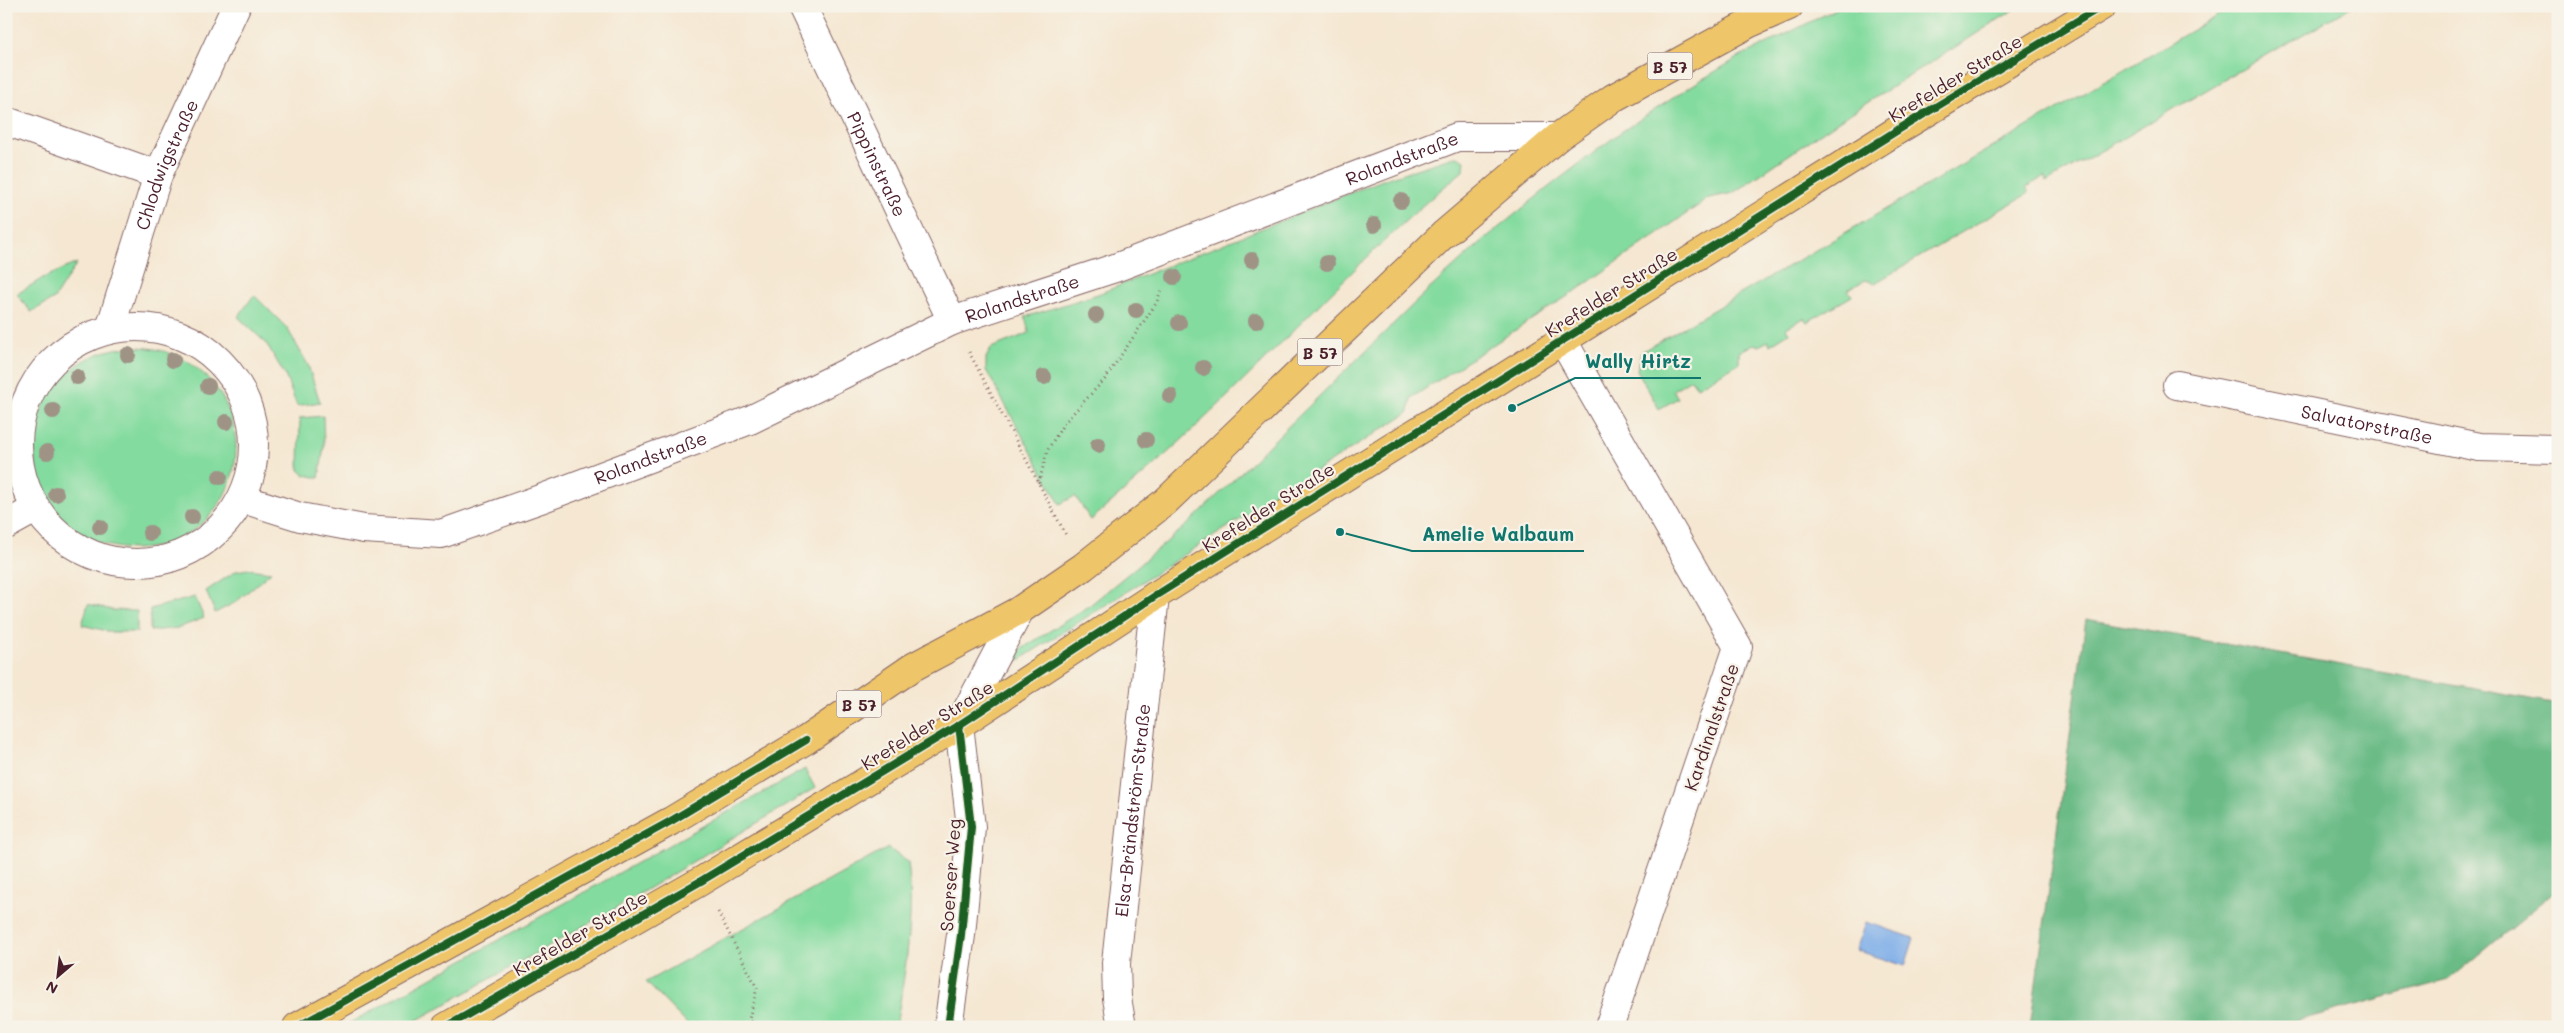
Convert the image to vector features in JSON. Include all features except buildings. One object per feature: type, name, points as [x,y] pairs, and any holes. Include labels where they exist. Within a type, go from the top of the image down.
[{"type":"main road","name":"B 57","points":[[1558,137],[1613,98],[1748,24],[1789,6]]},
{"type":"main road","name":"Krefelder Straße","points":[[446,1027],[700,881],[959,725],[1155,596],[1901,128],[2102,6]]},
{"type":"main road","name":"Krefelder Straße","points":[[297,1027],[671,821],[806,740],[913,667],[1020,610],[1083,567],[1165,502],[1442,235],[1558,137]]},
{"type":"street","name":"Chlodwigstraße","points":[[110,329],[158,175],[236,6]]},
{"type":"street","name":"Pippinstraße","points":[[802,6],[952,321]]},
{"type":"street","points":[[6,121],[158,175]]},
{"type":"street","name":"Rolandstraße","points":[[243,499],[300,518],[364,529],[441,534],[543,498],[750,420],[952,321],[1115,268],[1457,137],[1558,137]]},
{"type":"street","points":[[149,326],[186,336],[218,358],[241,388],[254,424],[254,463],[243,499],[222,528],[193,550],[160,562],[124,564],[89,555],[59,536],[35,509],[22,479],[17,447],[21,415],[33,384],[53,359],[80,340],[110,329],[149,326]]},
{"type":"street","name":"Kardinalstraße","points":[[1562,341],[1738,647],[1609,1027]]},
{"type":"street","name":"Salvatorstraße","points":[[2177,385],[2478,447],[2558,449]]},
{"type":"street","points":[[6,525],[35,509]]},
{"type":"street","name":"Elsa-Brändström-Straße","points":[[1122,1027],[1117,998],[1116,963],[1155,596]]},
{"type":"street","name":"Krefelder Straße","points":[[959,725],[1020,610]]},
{"type":"street","name":"Soerser Weg","points":[[948,1027],[971,827],[959,725]]},
{"type":"path","points":[[1039,483],[1047,451],[1064,423],[1105,379],[1157,302],[1173,246]]},
{"type":"path","points":[[952,321],[1083,567]]},
{"type":"path","points":[[700,881],[733,938],[757,988],[749,1019],[757,1027]]},
{"type":"green space","points":[[1842,6],[1851,6],[1858,11],[1870,6],[2020,6],[1840,120],[1733,193],[1709,198],[1577,290],[1411,398],[1409,412],[1016,662],[1011,660],[1012,655],[1089,606],[1187,525],[1425,293],[1487,237],[1550,186],[1621,132],[1696,83],[1738,58]]},
{"type":"green space","points":[[2234,6],[2352,6],[2047,182],[2044,177],[2026,187],[2029,193],[1875,283],[1865,280],[1848,290],[1852,296],[1807,322],[1804,318],[1786,328],[1789,333],[1770,345],[1768,341],[1759,346],[1754,344],[1739,352],[1739,363],[1697,387],[1691,379],[1673,390],[1678,398],[1659,409],[1637,370],[1641,352]]},
{"type":"green space","points":[[1457,156],[1465,160],[1464,170],[1392,233],[1222,402],[1139,478],[1091,520],[1075,496],[1060,504],[986,370],[986,358],[991,348],[1029,333],[1025,317],[1098,294],[1385,179]]},
{"type":"green space","points":[[77,263],[54,299],[31,312],[17,294],[43,278]]},
{"type":"green space","points":[[254,295],[287,328],[308,365],[320,402],[297,406],[285,375],[266,343],[238,317]]},
{"type":"green space","points":[[135,347],[155,349],[174,355],[191,364],[213,384],[228,409],[234,428],[236,448],[234,468],[228,487],[219,504],[199,526],[174,541],[155,547],[135,549],[115,547],[96,541],[79,532],[57,512],[42,487],[36,468],[34,448],[36,428],[42,409],[51,392],[71,370],[96,355],[115,349]]},
{"type":"green space","points":[[323,416],[324,447],[319,478],[305,475],[299,470],[300,418]]},
{"type":"green space","points":[[248,569],[271,572],[236,602],[215,613],[206,591],[236,571]]},
{"type":"green space","points":[[195,597],[204,618],[178,628],[150,631],[150,609]]},
{"type":"green space","points":[[88,604],[112,610],[137,611],[137,632],[111,632],[82,625]]},
{"type":"green space","points":[[2086,619],[2558,704],[2558,889],[2449,980],[2274,1027],[2030,1027]]},
{"type":"green space","points":[[805,769],[815,788],[616,908],[405,1027],[343,1027]]},
{"type":"green space","points":[[888,848],[908,862],[910,883],[910,925],[896,1027],[690,1027],[646,982]]},
{"type":"water","points":[[1866,922],[1914,938],[1905,966],[1856,950]]},
{"type":"cycle path","points":[[446,1027],[701,881],[959,725],[1155,596],[1901,128],[2102,6]]},
{"type":"cycle path","points":[[948,1027],[961,935],[971,827],[959,725]]},
{"type":"cycle path","points":[[297,1027],[671,821],[806,740]]},
{"type":"place","name":"Wally Hirtz","points":[[1512,408]]},
{"type":"place","name":"Amelie Walbaum","points":[[1340,532]]}]
